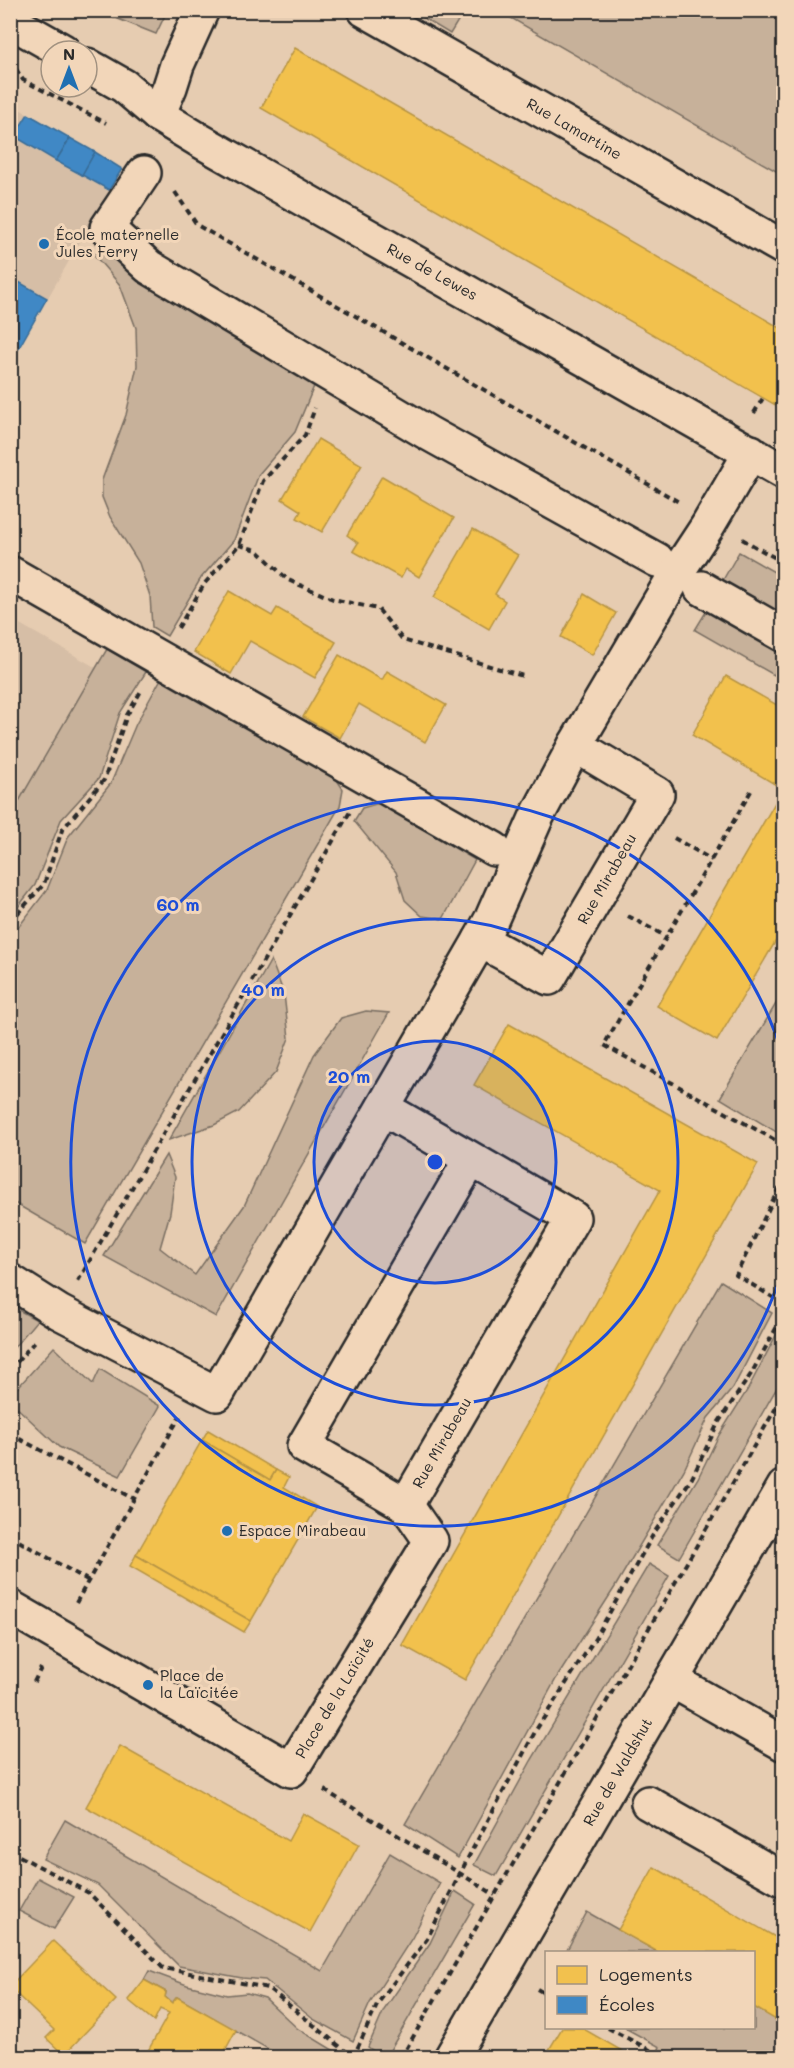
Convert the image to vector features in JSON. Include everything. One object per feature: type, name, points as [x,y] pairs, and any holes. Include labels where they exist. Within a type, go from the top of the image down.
[{"type":"street","points":[[158,115],[177,65],[202,10]]},
{"type":"street","name":"Rue Lamartine","points":[[365,10],[783,248]]},
{"type":"street","points":[[10,21],[42,39]]},
{"type":"street","name":"Rue de Lewes","points":[[99,72],[124,86],[158,115],[199,140],[783,472]]},
{"type":"street","points":[[144,173],[107,228],[149,267],[428,433],[657,560]]},
{"type":"street","points":[[10,1281],[60,1312],[218,1394],[480,940],[537,816],[575,745],[751,452]]},
{"type":"street","points":[[10,573],[494,849]]},
{"type":"street","points":[[701,588],[783,635]]},
{"type":"street","name":"Rue Mirabeau","points":[[480,940],[549,978],[657,794],[575,745]]},
{"type":"street","name":"Rue Mirabeau","points":[[383,1108],[573,1218],[406,1505],[304,1446],[471,1159]]},
{"type":"street","name":"Rue de Waldshut","points":[[451,2058],[783,1487]]},
{"type":"street","name":"Place de la Laïcité","points":[[10,1607],[291,1770],[431,1541],[406,1505]]},
{"type":"street","points":[[673,1678],[687,1689],[783,1744]]},
{"type":"street","points":[[648,1803],[783,1880]]},
{"type":"path","points":[[10,65],[23,80],[113,127]]},
{"type":"path","points":[[173,189],[197,225],[783,563]]},
{"type":"path","points":[[239,544],[257,550],[288,580],[333,599],[378,609],[403,640],[523,676]]},
{"type":"path","points":[[60,1312],[369,778]]},
{"type":"path","points":[[752,792],[604,1044],[783,1145]]},
{"type":"path","points":[[783,1178],[736,1275],[783,1304]]},
{"type":"path","points":[[10,1851],[89,1893],[163,1968],[268,1989],[354,2057],[378,2003],[427,1939],[536,1730],[596,1637],[654,1533],[692,1478],[718,1423],[751,1374],[783,1314]]},
{"type":"path","points":[[10,1370],[38,1337]]},
{"type":"path","points":[[401,2058],[783,1394]]},
{"type":"path","points":[[59,1635],[184,1409]]},
{"type":"path","points":[[10,1434],[134,1499]]},
{"type":"path","points":[[10,1536],[89,1581]]},
{"type":"path","points":[[291,1770],[495,1895]]},
{"type":"path","points":[[537,1989],[545,1993]]},
{"type":"path","points":[[610,2029],[652,2051],[648,2058]]},
{"type":"shaded area","points":[[167,10],[156,34],[98,11]]},
{"type":"shaded area","points":[[412,11],[464,11],[450,34]]},
{"type":"shaded area","points":[[499,11],[783,11],[783,175]]},
{"type":"shaded area","name":"École maternelle Jules Ferry","points":[[11,104],[122,169],[12,360],[11,360]]},
{"type":"shaded area","points":[[106,239],[319,374],[295,432],[259,474],[234,540],[201,578],[167,636],[152,627],[150,596],[139,563],[110,517],[102,497],[102,480],[126,415],[137,366],[136,328],[120,285],[95,256]]},
{"type":"shaded area","points":[[739,552],[783,577],[783,625],[719,587]]},
{"type":"shaded area","points":[[712,602],[783,644],[783,660],[774,675],[695,630]]},
{"type":"shaded area","points":[[11,619],[114,678],[11,855]]},
{"type":"shaded area","points":[[107,649],[146,672],[120,713],[99,778],[61,820],[35,885],[11,916],[11,815]]},
{"type":"shaded area","points":[[162,677],[335,777],[343,789],[340,806],[85,1244],[11,1201],[10,938],[47,890],[68,837],[111,783],[136,724]]},
{"type":"shaded area","points":[[379,803],[475,860],[443,919],[422,916],[405,900],[396,872],[354,821],[362,808]]},
{"type":"shaded area","points":[[271,960],[284,994],[289,1038],[276,1072],[239,1112],[214,1125],[169,1140]]},
{"type":"shaded area","points":[[783,992],[783,1136],[720,1098]]},
{"type":"shaded area","points":[[366,1011],[389,1013],[216,1317],[104,1256],[166,1155],[175,1177],[170,1213],[160,1248],[195,1275],[244,1206],[314,1055],[341,1018]]},
{"type":"shaded area","points":[[721,1281],[772,1313],[733,1388],[708,1418],[684,1470],[615,1587],[556,1679],[458,1858],[405,1824]]},
{"type":"shaded area","points":[[11,1306],[37,1320],[11,1351]]},
{"type":"shaded area","points":[[783,1322],[783,1377],[679,1558],[657,1545],[698,1478],[719,1435],[748,1389]]},
{"type":"shaded area","points":[[54,1347],[93,1384],[100,1369],[160,1406],[120,1476],[59,1447],[11,1402],[11,1395]]},
{"type":"shaded area","points":[[649,1564],[669,1576],[496,1876],[474,1865],[531,1761]]},
{"type":"shaded area","points":[[65,1820],[322,1971],[390,1853],[440,1883],[412,1938],[370,2003],[353,2041],[313,2019],[265,1980],[179,1966],[98,1885],[43,1859]]},
{"type":"shaded area","points":[[38,1878],[74,1897],[54,1929],[19,1911]]},
{"type":"shaded area","points":[[455,1891],[475,1904],[386,2057],[382,2057],[368,2047],[384,2010],[430,1943]]},
{"type":"shaded area","points":[[587,1912],[656,1951],[567,1951]]},
{"type":"shaded area","points":[[149,1971],[187,1985],[227,1995],[247,1993],[265,1998],[298,2029],[341,2055],[339,2057],[282,2057],[177,1997],[172,2003],[165,1997],[166,1992],[144,1980]]},
{"type":"shaded area","points":[[783,2006],[783,2057],[655,2057],[660,2047],[627,2029],[755,2029],[755,2008],[776,2019]]},
{"type":"building: Logements","points":[[295,48],[784,330],[784,410],[261,108]]},
{"type":"building: Logements","points":[[318,439],[362,465],[322,532],[297,518],[301,511],[282,499]]},
{"type":"building: Logements","points":[[382,476],[454,518],[419,577],[406,569],[401,578],[353,551],[358,543],[347,535]]},
{"type":"building: Logements","points":[[473,529],[518,555],[495,594],[505,601],[489,629],[434,597]]},
{"type":"building: Logements","points":[[229,591],[272,616],[277,608],[336,642],[315,678],[250,641],[231,674],[194,652]]},
{"type":"building: Logements","points":[[584,594],[616,613],[592,655],[561,637]]},
{"type":"building: Logements","points":[[339,655],[382,680],[387,671],[446,705],[425,742],[359,704],[340,738],[303,717]]},
{"type":"building: Logements","points":[[726,676],[784,709],[784,927],[717,1041],[657,1006],[783,789],[692,735]]},
{"type":"building: Logements","points":[[509,1024],[758,1164],[465,1680],[402,1645],[660,1190],[474,1085]]},
{"type":"building: Logements","points":[[208,1430],[276,1470],[270,1480],[202,1440]]},
{"type":"building: Logements","name":"Espace Mirabeau","points":[[202,1440],[270,1480],[276,1470],[289,1477],[284,1487],[317,1507],[251,1621],[136,1555]]},
{"type":"building: Logements","points":[[136,1555],[251,1621],[244,1632],[130,1566]]},
{"type":"building: Logements","points":[[120,1746],[288,1841],[303,1813],[359,1844],[310,1932],[86,1807]]},
{"type":"building: Logements","points":[[654,1867],[784,1942],[784,2006],[776,2020],[755,2008],[755,1951],[656,1951],[618,1930]]},
{"type":"building: Logements","points":[[53,1941],[116,2000],[64,2055],[46,2038],[54,2030],[10,1988]]},
{"type":"building: Logements","points":[[144,1980],[166,1992],[165,1997],[172,2003],[177,1997],[236,2030],[221,2058],[144,2058],[169,2013],[160,2009],[154,2021],[128,2000]]},
{"type":"building: Logements","points":[[561,2029],[584,2029],[624,2052],[621,2058],[544,2058]]},
{"type":"building: Écoles","points":[[28,114],[70,138],[56,161],[14,136]]},
{"type":"building: Écoles","points":[[70,138],[95,152],[82,175],[56,161]]},
{"type":"building: Écoles","points":[[95,152],[122,169],[109,190],[82,175]]},
{"type":"building: Écoles","points":[[10,277],[47,298],[12,360],[10,360]]},
{"type":"place","name":"École maternelle Jules Ferry","points":[[44,244]]},
{"type":"place","name":"Espace Mirabeau","points":[[227,1531]]},
{"type":"place","name":"Place de la Laïcitée","points":[[148,1685]]}]
